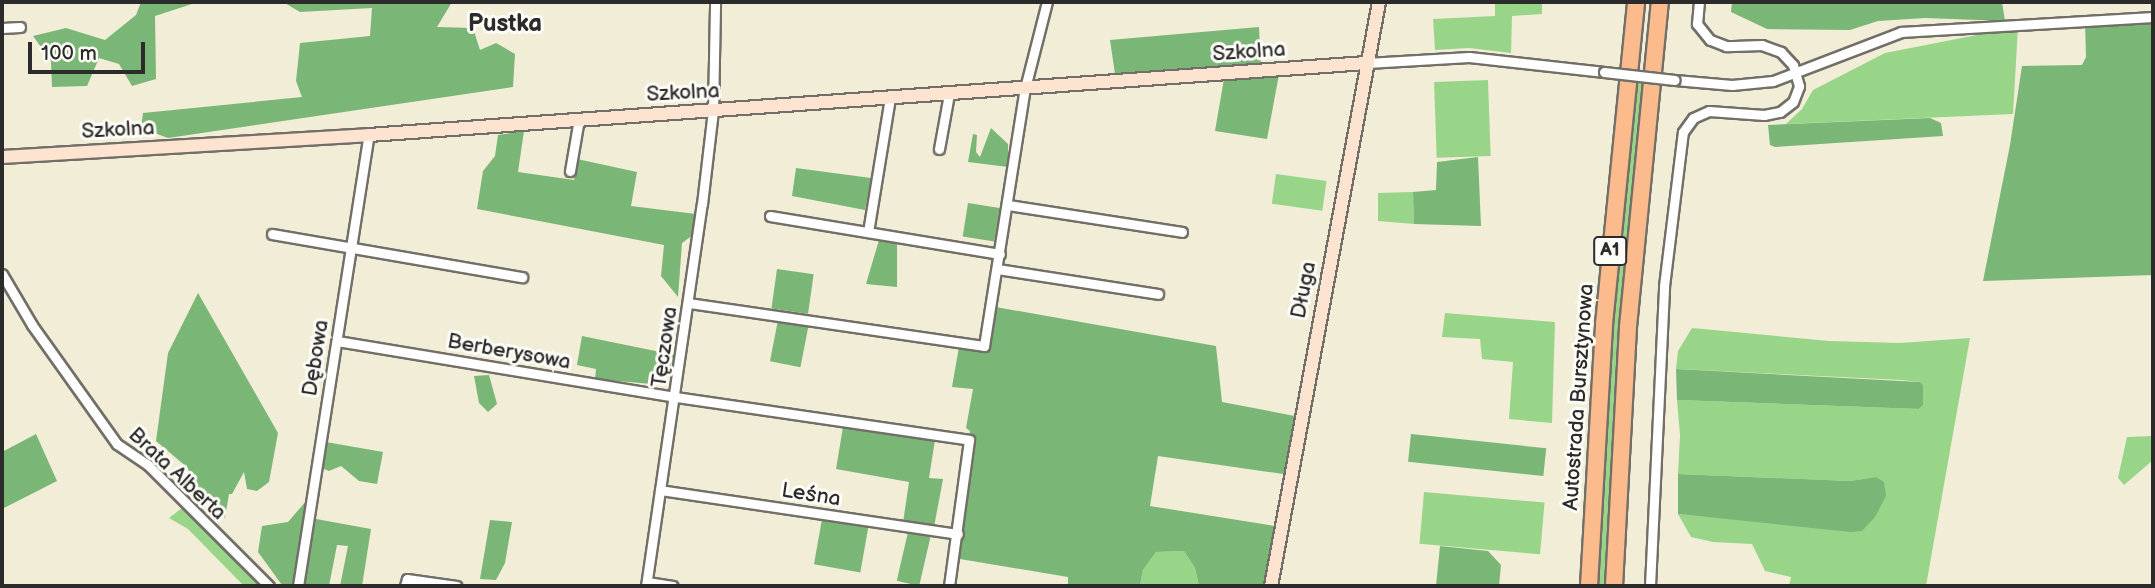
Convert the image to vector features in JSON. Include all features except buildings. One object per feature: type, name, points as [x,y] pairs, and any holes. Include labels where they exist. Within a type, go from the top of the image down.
[{"type":"highway","name":"Autostrada Bursztynowa","points":[[1589,586],[1604,324],[1636,2]]},
{"type":"highway","name":"Autostrada Bursztynowa","points":[[1614,586],[1628,327],[1660,2]]},
{"type":"street","name":"Tęczowa","points":[[647,584],[676,397],[713,111],[715,2]]},
{"type":"street","points":[[689,303],[984,346],[1025,88],[1047,2]]},
{"type":"street","name":"Długa","points":[[1271,586],[1379,2]]},
{"type":"street","points":[[1650,586],[1664,286],[1683,132],[1693,118],[1709,111],[1764,114],[1780,112],[1787,108],[1797,94],[1796,74],[1790,61],[1776,50],[1762,45],[1726,46],[1710,40],[1698,24],[1699,2]]},
{"type":"street","points":[[1367,64],[1469,57],[1675,80],[1746,85],[1796,74],[1901,32],[2153,17]]},
{"type":"street","points":[[2,29],[20,27]]},
{"type":"street","name":"Szkolna","points":[[2,157],[369,135],[1367,64]]},
{"type":"street","points":[[939,149],[949,94]]},
{"type":"street","points":[[868,232],[890,98]]},
{"type":"street","points":[[570,171],[579,119]]},
{"type":"street","name":"Dębowa","points":[[298,586],[369,135]]},
{"type":"street","points":[[1008,205],[1182,232]]},
{"type":"street","points":[[770,216],[1000,254]]},
{"type":"street","points":[[272,234],[522,277]]},
{"type":"street","points":[[997,269],[1158,294]]},
{"type":"street","name":"Brata Alberta","points":[[2,274],[32,325],[117,443],[148,465],[268,586]]},
{"type":"street","name":"Berberysowa","points":[[337,341],[676,397],[969,440],[958,534]]},
{"type":"street","name":"Leśna","points":[[660,490],[958,534]]},
{"type":"street","points":[[949,586],[958,534]]},
{"type":"street","points":[[406,582],[457,586]]},
{"type":"street","points":[[647,584],[673,586]]},
{"type":"green space","points":[[141,2],[198,2],[155,16],[156,79],[132,86],[119,64],[99,58],[87,86],[52,87],[51,61],[33,36],[66,28],[105,40],[136,15]]},
{"type":"green space","points":[[283,2],[452,2],[437,27],[473,28],[480,50],[496,43],[515,54],[513,87],[168,138],[141,128],[143,113],[302,97],[296,81],[300,43],[370,36],[372,8],[300,12]]},
{"type":"green space","points":[[1495,2],[1542,2],[1542,14],[1512,16],[1511,53],[1469,48],[1435,50],[1433,19],[1495,16]]},
{"type":"green space","points":[[1732,2],[2002,2],[2005,21],[1925,18],[1878,21],[1850,30],[1767,29],[1731,12]]},
{"type":"green space","points":[[2153,17],[2153,275],[1983,281],[2010,145],[2022,66],[2082,65],[2086,57],[2085,21]]},
{"type":"green space","points":[[1259,27],[1261,70],[1280,69],[1267,139],[1215,131],[1225,73],[1116,81],[1110,40]]},
{"type":"green space","points":[[2018,27],[2013,114],[1786,124],[1802,109],[1813,90],[1885,53]]},
{"type":"green space","points":[[1488,80],[1491,156],[1437,158],[1434,82]]},
{"type":"green space","points":[[1632,80],[1646,82],[1608,586],[1595,586],[1605,381]]},
{"type":"green space","points":[[1930,118],[1941,123],[1943,136],[1775,147],[1770,145],[1768,125]]},
{"type":"green space","points":[[991,128],[1008,144],[1008,167],[968,162],[973,134],[977,135],[976,152],[980,157]]},
{"type":"green space","points":[[524,131],[518,172],[574,180],[577,159],[637,172],[631,206],[696,214],[693,235],[682,243],[678,297],[661,276],[664,245],[477,209],[483,171],[495,156],[498,135]]},
{"type":"green space","points":[[1478,157],[1481,226],[1414,224],[1413,192],[1436,190],[1437,162]]},
{"type":"green space","points":[[796,168],[871,178],[865,210],[792,196]]},
{"type":"green space","points":[[1276,174],[1327,181],[1322,211],[1272,204]]},
{"type":"green space","points":[[1413,192],[1414,224],[1378,221],[1378,193]]},
{"type":"green space","points":[[968,203],[1000,208],[994,242],[963,237]]},
{"type":"green space","points":[[879,240],[897,243],[897,287],[866,284]]},
{"type":"green space","points":[[777,269],[814,274],[808,314],[771,309]]},
{"type":"green space","points":[[198,293],[278,433],[269,482],[257,491],[247,489],[244,472],[232,494],[229,494],[225,518],[195,498],[188,468],[156,441],[168,353]]},
{"type":"green space","points":[[990,306],[1216,346],[1222,402],[1300,417],[1290,475],[1158,456],[1150,506],[1281,527],[1272,586],[1199,586],[1195,568],[1184,551],[1156,552],[1143,570],[1140,586],[1068,586],[1068,577],[954,558],[970,431],[966,428],[973,389],[952,387],[959,347],[983,350]]},
{"type":"green space","points":[[1445,313],[1555,322],[1552,423],[1509,419],[1513,362],[1482,359],[1480,339],[1442,337]]},
{"type":"green space","points":[[778,320],[808,326],[800,367],[770,361]]},
{"type":"green space","points":[[1692,328],[1829,341],[1900,343],[1970,338],[1926,586],[1789,586],[1791,577],[1765,571],[1752,544],[1713,542],[1691,537],[1678,514],[1862,531],[1876,477],[1850,481],[1678,474],[1680,435],[1677,400],[1919,409],[1923,405],[1923,386],[1920,382],[1676,369],[1678,351]]},
{"type":"green space","points":[[582,336],[675,355],[663,385],[595,379],[596,369],[577,365]]},
{"type":"green space","points":[[1676,369],[1920,382],[1923,385],[1923,405],[1919,409],[1677,400]]},
{"type":"green space","points":[[489,375],[497,404],[488,412],[479,403],[474,376]]},
{"type":"green space","points":[[843,427],[935,440],[929,478],[943,479],[934,527],[903,523],[909,482],[836,469]]},
{"type":"green space","points":[[36,434],[57,481],[2,509],[2,452]]},
{"type":"green space","points":[[1411,434],[1546,448],[1543,476],[1408,462]]},
{"type":"green space","points":[[2153,436],[2153,460],[2124,485],[2118,478],[2127,437]]},
{"type":"green space","points":[[326,442],[383,452],[377,484],[359,481],[341,466],[329,471],[322,468]]},
{"type":"green space","points":[[1678,474],[1850,481],[1876,477],[1884,482],[1886,496],[1875,517],[1862,531],[1851,532],[1678,514]]},
{"type":"green space","points":[[1424,492],[1545,503],[1540,554],[1419,544]]},
{"type":"green space","points":[[307,500],[293,586],[282,585],[258,552],[262,526],[288,522]]},
{"type":"green space","points":[[182,508],[263,586],[244,586],[188,529],[169,518]]},
{"type":"green space","points":[[316,519],[371,529],[362,586],[340,586],[348,546],[337,545],[329,586],[303,586]]},
{"type":"green space","points":[[822,519],[868,527],[860,572],[814,564]]},
{"type":"green space","points":[[490,520],[512,522],[505,563],[496,580],[480,579]]},
{"type":"green space","points":[[908,532],[930,537],[919,586],[897,581]]},
{"type":"green space","points":[[1440,546],[1488,551],[1501,565],[1499,586],[1436,586]]},
{"type":"green space","points":[[1184,551],[1195,568],[1199,586],[1140,586],[1143,570],[1156,552]]},
{"type":"district","name":"Pustka","points":[[505,24]]}]
